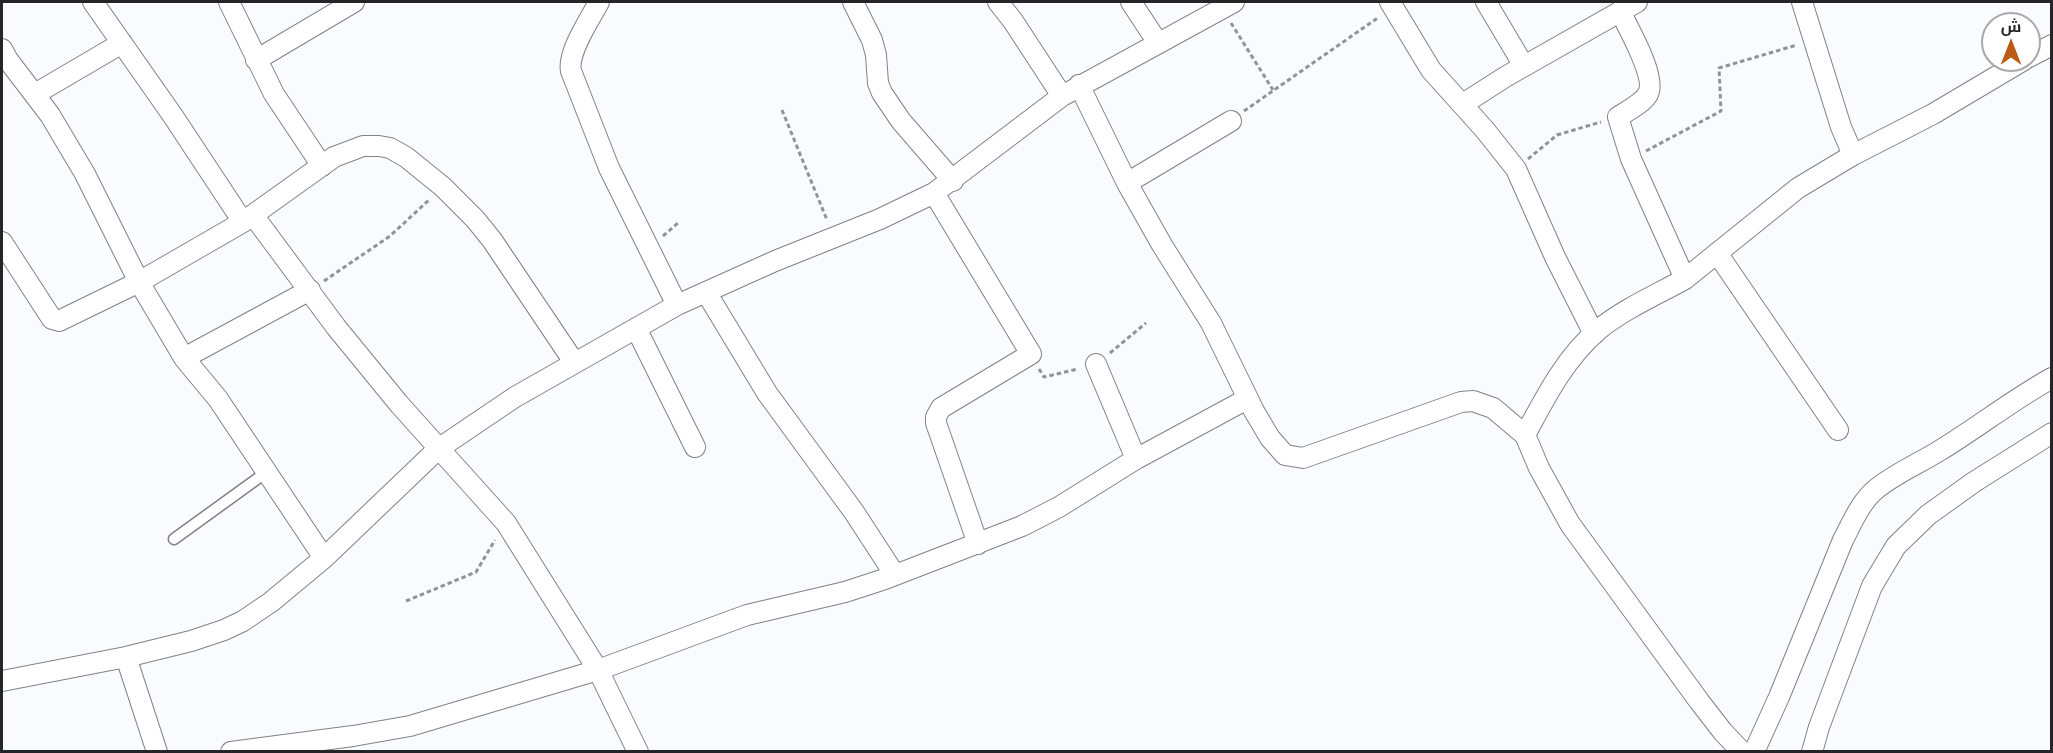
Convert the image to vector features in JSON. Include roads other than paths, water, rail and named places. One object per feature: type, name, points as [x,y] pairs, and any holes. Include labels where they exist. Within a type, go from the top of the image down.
[{"type":"street","points":[[93,2],[248,219],[310,290],[336,327],[438,449],[506,524],[598,670],[638,752]]},
{"type":"street","points":[[229,2],[274,94],[321,166]]},
{"type":"street","points":[[256,60],[354,2]]},
{"type":"street","points":[[599,2],[573,53],[571,71],[609,168],[677,305]]},
{"type":"street","points":[[853,2],[872,40],[876,55],[878,83],[882,93],[901,121],[952,181]]},
{"type":"street","points":[[998,2],[1062,96]]},
{"type":"street","points":[[1131,2],[1158,43]]},
{"type":"street","points":[[1486,2],[1524,66]]},
{"type":"street","points":[[1802,2],[1841,127],[1853,155]]},
{"type":"street","points":[[1394,3],[1431,70],[1463,104],[1516,169],[1555,256],[1594,334]]},
{"type":"street","points":[[2,681],[126,657],[191,641],[243,621],[271,602],[324,558],[438,449],[515,397],[677,305],[934,194],[1079,85],[1228,5]]},
{"type":"street","points":[[1463,104],[1628,6],[1650,84],[1647,96],[1618,117],[1631,159],[1685,279]]},
{"type":"street","points":[[35,94],[122,43]]},
{"type":"street","points":[[4,58],[50,115],[85,174],[139,282],[184,358],[218,399],[324,558]]},
{"type":"street","points":[[1525,435],[1565,368],[1594,334],[1617,317],[1685,279],[1798,188],[1853,155],[1933,114],[2004,72]]},
{"type":"street","points":[[1079,85],[1127,183],[1156,235],[1211,323],[1247,399],[1276,446],[1285,455],[1303,458],[1461,402],[1473,401],[1493,408],[1525,435],[1539,468],[1570,524],[1699,701],[1742,752]]},
{"type":"street","points":[[1127,183],[1231,121]]},
{"type":"street","points":[[2,242],[55,320],[63,320],[139,282],[248,219],[321,166],[351,150],[363,146],[390,148],[443,187],[475,219],[492,240],[574,362]]},
{"type":"street","points":[[934,194],[1031,354],[941,408],[936,417],[936,423],[978,544]]},
{"type":"street","points":[[1717,253],[1838,430]]},
{"type":"street","points":[[184,358],[310,290]]},
{"type":"street","points":[[706,292],[767,393],[854,512],[896,576]]},
{"type":"street","points":[[636,328],[695,447]]},
{"type":"street","points":[[1096,364],[1136,459]]},
{"type":"street","points":[[1754,752],[1843,540],[1863,505],[1875,490],[1892,478],[1945,448],[2004,407],[2052,378]]},
{"type":"street","points":[[231,752],[410,726],[598,670],[747,615],[845,592],[896,576],[1022,526],[1059,507],[1136,459],[1247,399]]},
{"type":"street","points":[[1812,752],[1819,727],[1872,586],[1896,546],[1922,521],[1974,482],[2052,433]]},
{"type":"street","points":[[126,657],[157,752]]},
{"type":"lane","points":[[174,539],[268,471]]}]
